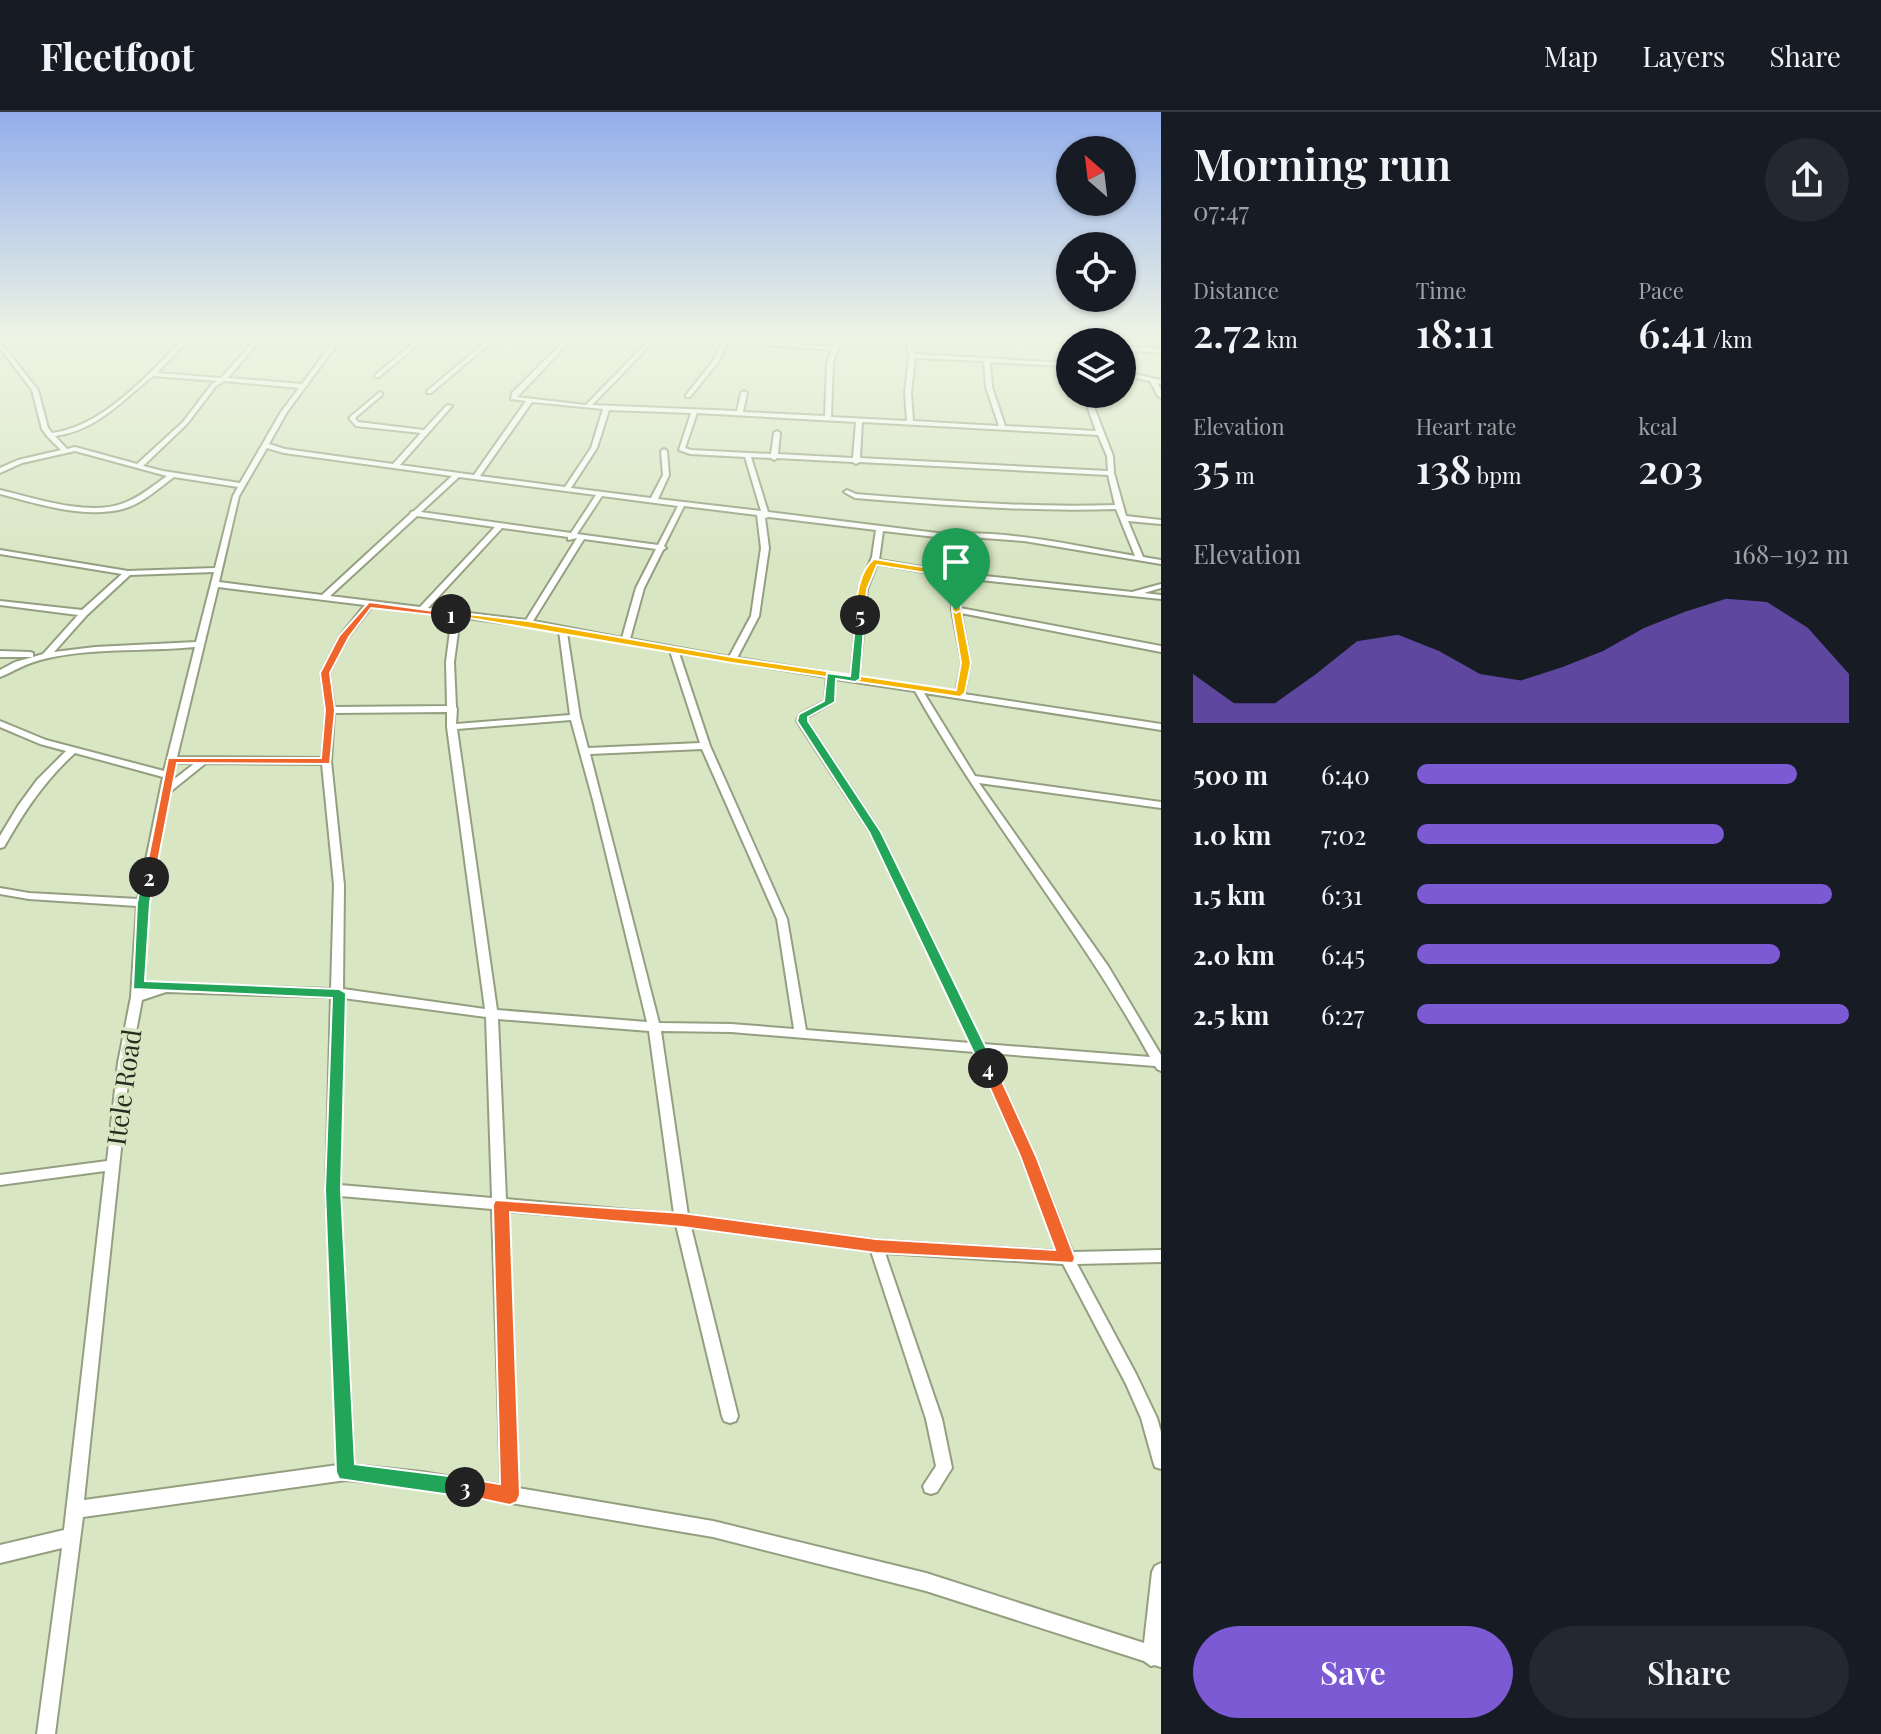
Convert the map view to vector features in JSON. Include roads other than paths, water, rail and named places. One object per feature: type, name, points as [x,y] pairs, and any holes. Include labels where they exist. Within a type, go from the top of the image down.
[{"type":"street","points":[[39,412],[49,435],[64,449]]},
{"type":"street","points":[[49,435],[65,434],[103,412]]},
{"type":"street","points":[[139,466],[177,432],[193,412]]},
{"type":"street","name":"Itele Road","points":[[46,1734],[72,1537],[124,1063],[138,991],[143,903],[168,789],[168,775],[217,570],[241,485],[286,412]]},
{"type":"street","points":[[359,412],[352,418],[356,424],[425,432]]},
{"type":"street","points":[[396,465],[444,412]]},
{"type":"street","points":[[476,477],[522,412]]},
{"type":"street","points":[[567,489],[594,448],[605,412]]},
{"type":"street","points":[[695,412],[681,449],[748,457],[1111,473]]},
{"type":"street","points":[[705,412],[1100,433]]},
{"type":"street","points":[[828,412],[828,418]]},
{"type":"street","points":[[909,412],[910,422]]},
{"type":"street","points":[[997,412],[1003,429]]},
{"type":"street","points":[[1092,412],[1110,456],[1119,507],[1140,559]]},
{"type":"street","points":[[856,462],[859,420]]},
{"type":"street","points":[[774,458],[777,433]]},
{"type":"street","points":[[265,445],[284,451],[600,494],[945,536],[988,536],[1161,562]]},
{"type":"street","points":[[0,471],[20,461],[64,449],[172,475],[241,485]]},
{"type":"street","points":[[654,500],[666,475],[664,451]]},
{"type":"street","points":[[732,660],[755,616],[765,548],[763,515],[748,457]]},
{"type":"street","points":[[323,598],[458,474]]},
{"type":"street","points":[[0,492],[100,510],[122,507],[137,500],[172,475]]},
{"type":"street","points":[[847,492],[855,496],[926,502],[1119,507]]},
{"type":"street","points":[[528,623],[600,494]]},
{"type":"street","points":[[625,641],[640,588],[682,504]]},
{"type":"street","points":[[413,513],[662,548]]},
{"type":"street","points":[[1124,518],[1161,522]]},
{"type":"street","points":[[421,611],[500,525]]},
{"type":"street","points":[[855,679],[863,589],[874,561],[880,527]]},
{"type":"street","points":[[0,552],[128,573],[217,570]]},
{"type":"street","points":[[0,561],[14,554]]},
{"type":"street","points":[[874,561],[957,575],[1161,597]]},
{"type":"street","points":[[0,674],[14,664],[46,656],[84,613],[128,573]]},
{"type":"street","points":[[957,575],[956,610],[966,663],[960,693]]},
{"type":"street","points":[[215,584],[528,623],[732,660],[960,693],[1161,727]]},
{"type":"street","points":[[1134,593],[1161,586]]},
{"type":"street","points":[[0,603],[84,613]]},
{"type":"street","points":[[346,1472],[333,1190],[339,885],[326,761],[330,710],[325,673],[344,636],[369,605]]},
{"type":"street","points":[[956,610],[1161,649]]},
{"type":"street","points":[[456,615],[450,662],[452,727],[492,1014],[510,1495]]},
{"type":"street","points":[[563,630],[575,717],[654,1027],[682,1220],[730,1416]]},
{"type":"street","points":[[0,654],[46,656],[200,644]]},
{"type":"street","points":[[674,650],[705,746],[782,919],[801,1033]]},
{"type":"street","points":[[831,676],[829,702],[803,716],[802,721],[875,832],[980,1049],[1028,1156],[1067,1258],[1149,1418],[1161,1461]]},
{"type":"street","points":[[918,689],[944,738],[974,779],[1004,830],[1069,915],[1160,1064]]},
{"type":"street","points":[[330,710],[453,709]]},
{"type":"street","points":[[452,727],[575,717]]},
{"type":"street","points":[[0,725],[43,742],[168,775]]},
{"type":"street","points":[[583,751],[705,746]]},
{"type":"street","points":[[0,845],[22,802],[40,780],[73,750]]},
{"type":"street","points":[[172,760],[326,761]]},
{"type":"street","points":[[168,789],[204,760]]},
{"type":"street","points":[[974,779],[1161,805]]},
{"type":"street","points":[[0,891],[29,896],[143,903]]},
{"type":"street","points":[[138,991],[166,988],[339,993],[492,1014],[654,1027],[801,1033],[1160,1064]]},
{"type":"street","points":[[0,1180],[113,1165]]},
{"type":"street","points":[[333,1190],[682,1220],[876,1246],[1067,1258],[1161,1256]]},
{"type":"street","points":[[876,1246],[934,1419],[944,1468],[931,1486]]},
{"type":"street","points":[[74,1510],[346,1472],[422,1480],[713,1529],[926,1582],[1156,1657],[1161,1572]]},
{"type":"street","points":[[0,1554],[72,1537]]}]
